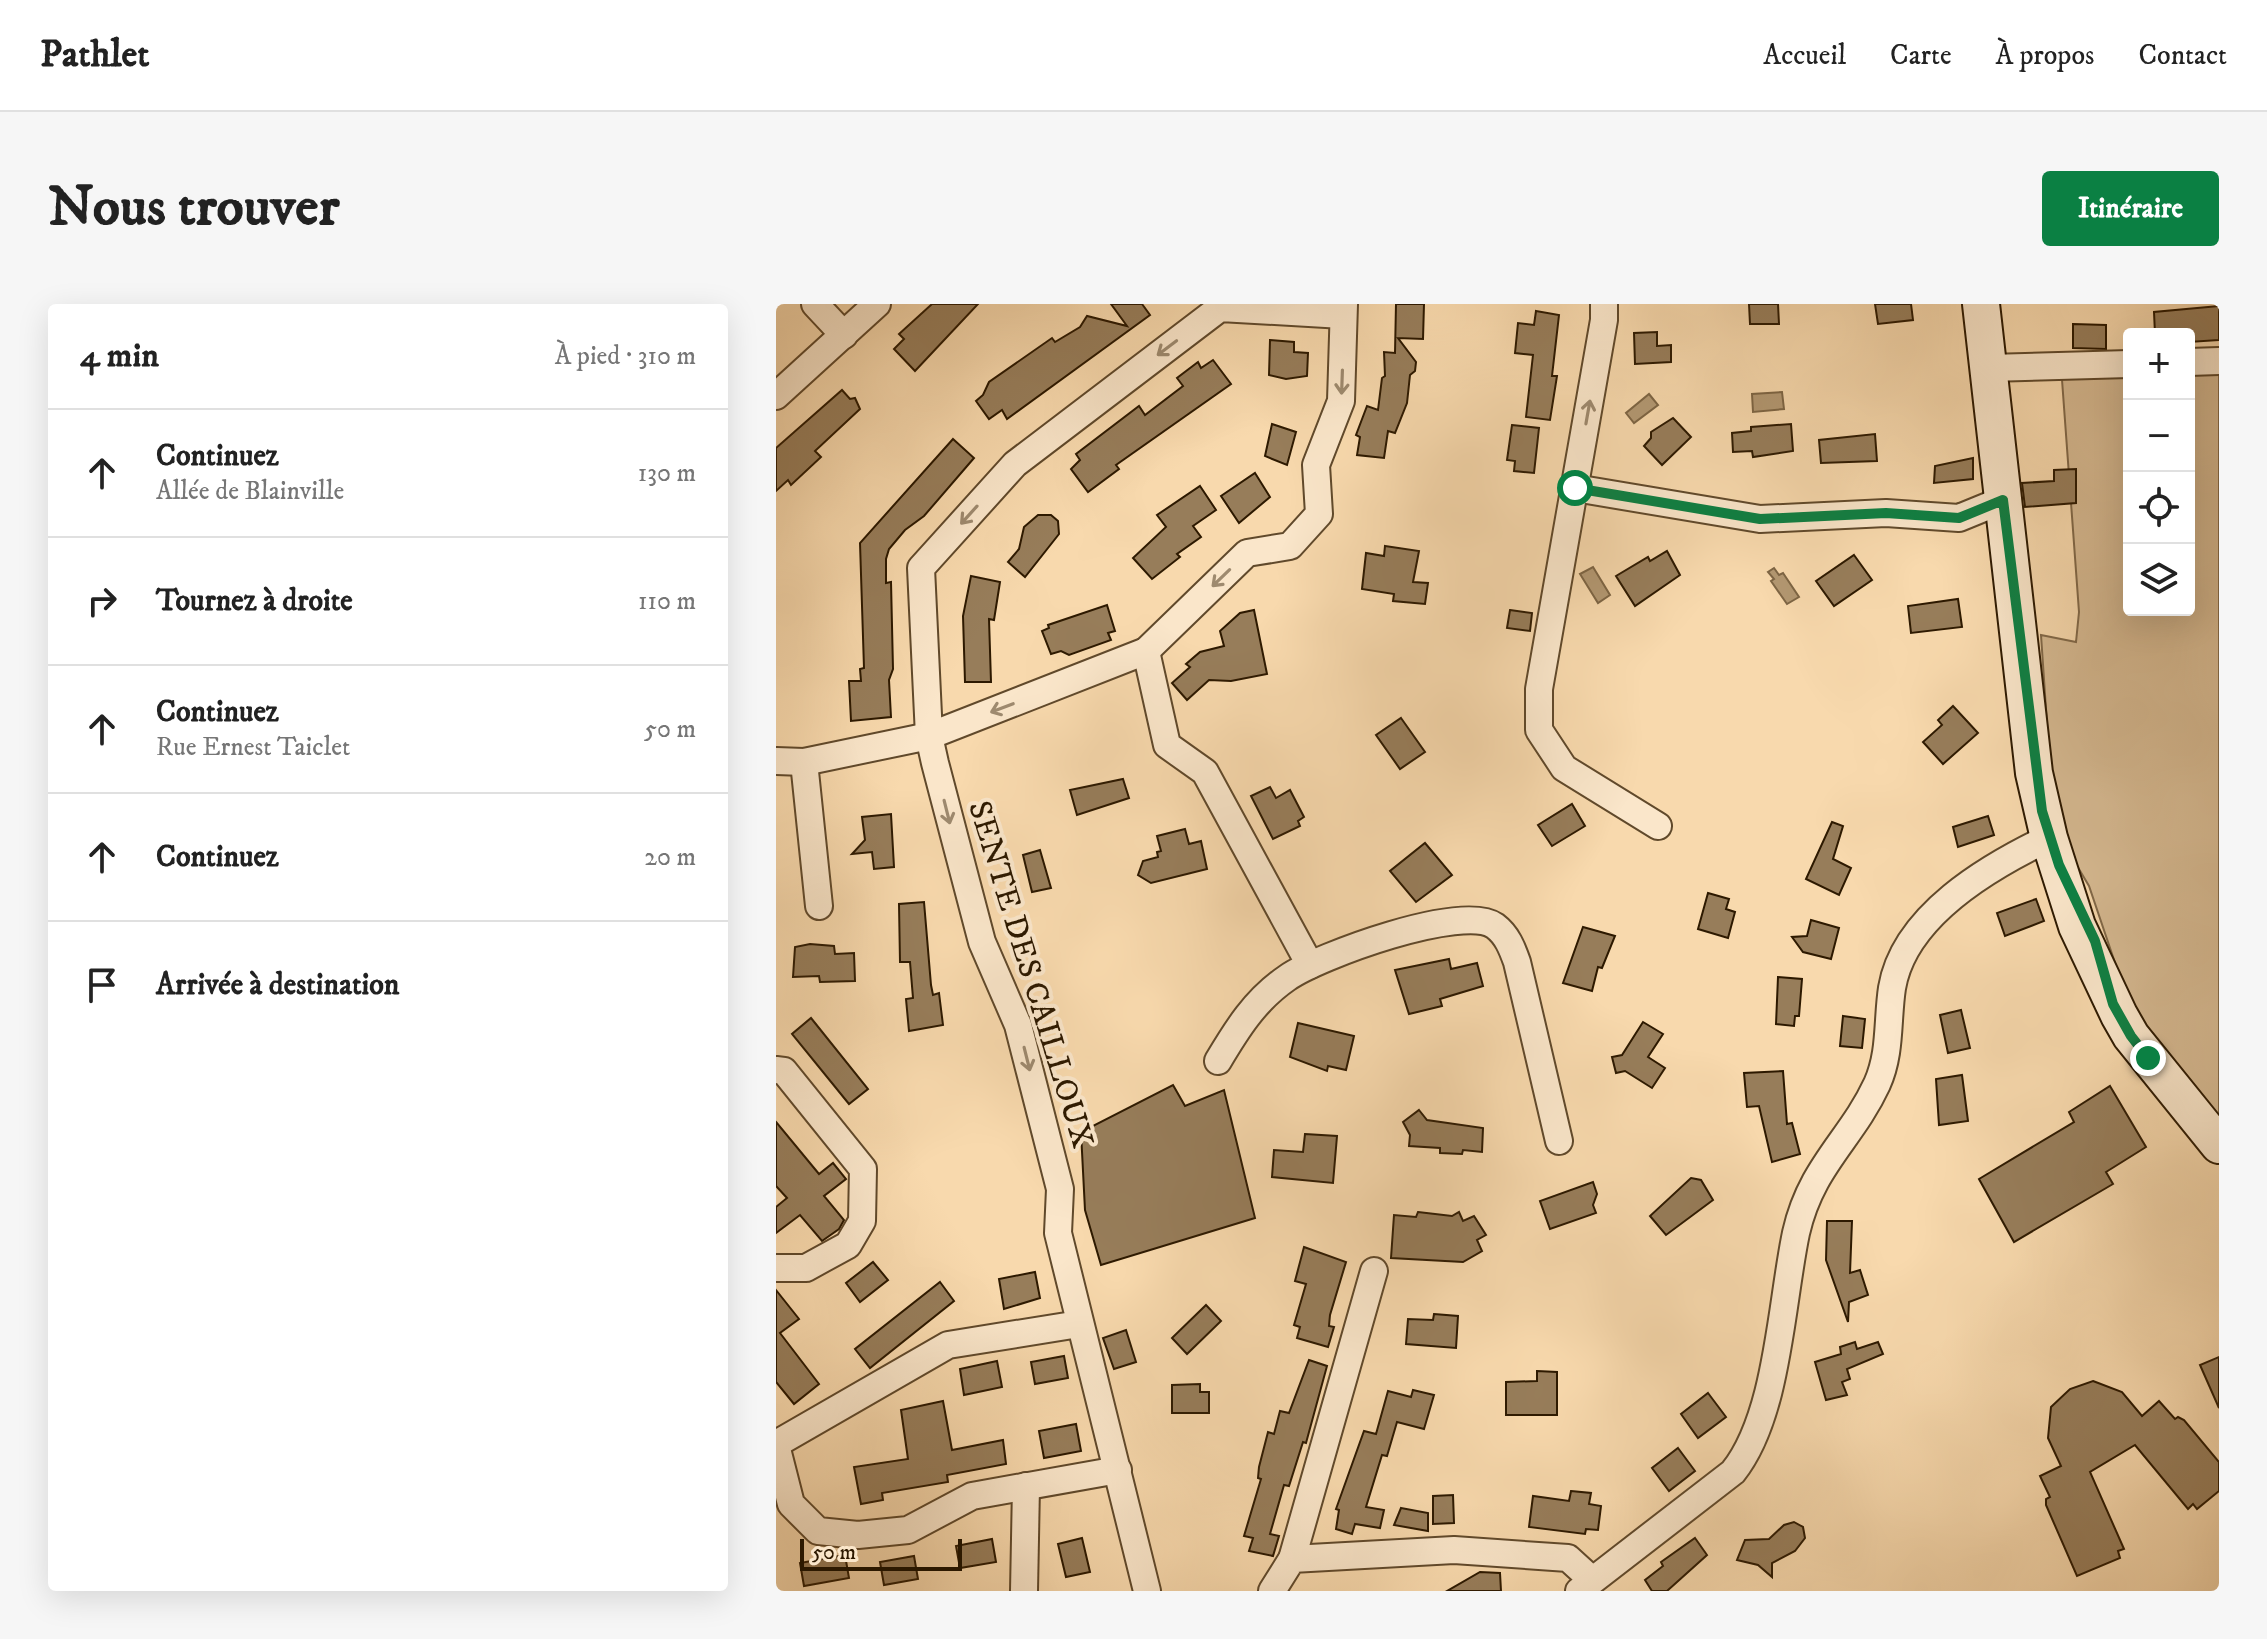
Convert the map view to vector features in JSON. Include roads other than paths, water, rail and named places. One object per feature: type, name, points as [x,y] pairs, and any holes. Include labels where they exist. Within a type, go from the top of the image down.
[{"type":"street","points":[[815,304],[844,335]]},
{"type":"street","points":[[776,396],[877,304]]},
{"type":"street","points":[[1604,304],[1539,689],[1539,730],[1564,768],[1658,826]]},
{"type":"street","points":[[1981,304],[2034,773],[2054,851],[2095,941],[2113,1004],[2131,1036],[2219,1145]]},
{"type":"street","name":"SENTE DES CAILLOUX","points":[[1147,1591],[1058,1233],[1060,1189],[1053,1159],[1018,1025],[982,942],[929,736],[921,568],[1015,464],[1220,308],[1344,310]]},
{"type":"street","points":[[776,761],[804,762],[929,736],[1146,651],[1247,553],[1290,546],[1319,514],[1316,465],[1341,401],[1344,310]]},
{"type":"street","points":[[2195,362],[2219,361]]},
{"type":"street","points":[[1989,368],[2123,364]]},
{"type":"street","points":[[1575,488],[1760,519],[1886,513],[1959,518],[2003,500]]},
{"type":"street","points":[[1146,651],[1167,745],[1205,772],[1310,965]]},
{"type":"street","points":[[804,762],[819,906]]},
{"type":"street","points":[[1292,1559],[1454,1550],[1568,1558],[1585,1585],[1733,1472],[1748,1454],[1764,1407],[1804,1204],[1825,1160],[1879,1078],[1888,1049],[1892,989],[1903,956],[1929,916],[1952,897],[2054,851]]},
{"type":"street","points":[[1218,1061],[1246,1013],[1287,977],[1336,951],[1401,932],[1477,920],[1493,925],[1509,942],[1517,962],[1559,1141]]},
{"type":"street","points":[[776,1070],[784,1071],[863,1169],[862,1221],[848,1245],[806,1268],[776,1268]]},
{"type":"street","points":[[1272,1591],[1292,1559],[1374,1271]]},
{"type":"street","points":[[1079,1324],[948,1345],[776,1445],[791,1504],[818,1531],[858,1535],[908,1530],[972,1496],[1118,1470]]},
{"type":"street","points":[[1024,1591],[1026,1486]]}]
